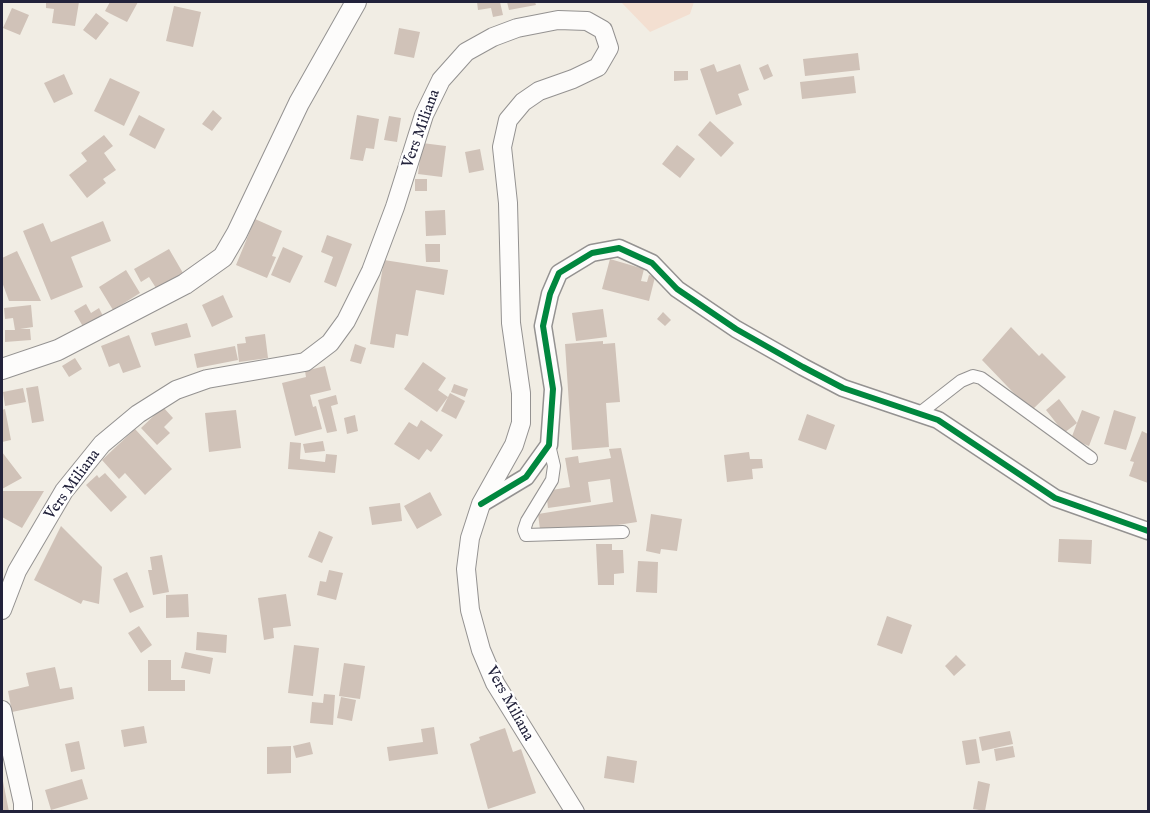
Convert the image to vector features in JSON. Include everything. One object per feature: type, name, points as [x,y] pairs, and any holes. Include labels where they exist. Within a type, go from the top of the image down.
[{"type":"main road","points":[[2,369],[58,350],[185,284],[222,257],[237,233],[299,103],[356,2]]},
{"type":"main road","name":"Vers Miliana","points":[[2,610],[17,571],[64,491],[102,444],[138,414],[176,390],[207,379],[305,362],[330,343],[346,321],[370,272],[395,207],[424,115],[441,80],[466,52],[493,37],[518,28],[558,20],[587,21],[603,30],[609,48],[598,67],[539,91],[523,102],[508,120],[502,147],[508,202],[511,323],[521,393],[521,423],[514,445],[481,504],[470,537],[466,569],[470,610],[481,650],[495,683],[575,812]]},
{"type":"main road","points":[[2,710],[23,803],[23,812]]},
{"type":"street","points":[[623,532],[526,535],[524,530],[552,480],[554,466],[549,445],[553,389],[543,326],[550,294],[559,273],[592,252],[619,248],[652,263],[677,289],[736,329],[803,368],[843,388],[938,420],[1055,498],[1149,531]]},
{"type":"street","points":[[920,413],[961,381],[973,376],[981,378],[1091,458]]},
{"type":"street","points":[[481,504],[526,477],[549,445]]},
{"type":"shaded area","points":[[614,2],[694,2],[690,14],[650,32],[622,3]]},
{"type":"building","points":[[46,2],[79,2],[75,26],[52,23],[54,9],[46,8]]},
{"type":"building","points":[[110,2],[138,2],[127,22],[105,11]]},
{"type":"building","points":[[477,2],[500,2],[503,15],[493,17],[491,8],[478,10]]},
{"type":"building","points":[[507,2],[535,2],[536,5],[509,10]]},
{"type":"building","points":[[174,6],[201,12],[193,47],[166,41]]},
{"type":"building","points":[[12,8],[29,15],[20,35],[3,28]]},
{"type":"building","points":[[96,13],[109,23],[96,40],[83,30]]},
{"type":"building","points":[[399,28],[420,32],[414,58],[394,54]]},
{"type":"building","points":[[858,53],[860,70],[805,76],[803,59]]},
{"type":"building","points":[[714,64],[717,72],[740,64],[749,90],[738,94],[742,105],[716,115],[700,69]]},
{"type":"building","points":[[768,64],[773,76],[764,80],[759,68]]},
{"type":"building","points":[[674,71],[688,71],[688,80],[674,81]]},
{"type":"building","points":[[64,74],[73,94],[54,103],[44,83]]},
{"type":"building","points":[[854,76],[856,93],[802,99],[800,82]]},
{"type":"building","points":[[110,78],[140,92],[124,126],[94,111]]},
{"type":"building","points":[[213,110],[222,118],[212,131],[202,124]]},
{"type":"building","points":[[139,115],[165,129],[155,149],[129,135]]},
{"type":"building","points":[[357,115],[379,119],[374,149],[366,148],[363,161],[350,159]]},
{"type":"building","points":[[389,116],[401,118],[397,142],[384,140]]},
{"type":"building","points":[[710,121],[734,143],[721,157],[698,135]]},
{"type":"building","points":[[104,135],[113,146],[104,153],[116,170],[103,179],[106,183],[87,198],[69,175],[87,161],[81,153]]},
{"type":"building","points":[[422,143],[446,146],[442,177],[418,174]]},
{"type":"building","points":[[677,145],[695,159],[680,178],[662,164]]},
{"type":"building","points":[[480,149],[484,170],[469,173],[465,152]]},
{"type":"building","points":[[415,179],[427,179],[427,191],[415,191]]},
{"type":"building","points":[[445,210],[446,235],[426,236],[425,211]]},
{"type":"building","points":[[255,219],[282,231],[272,256],[276,257],[267,278],[236,265]]},
{"type":"building","points":[[103,221],[111,241],[71,257],[83,287],[51,300],[23,231],[43,223],[51,242]]},
{"type":"building","points":[[327,235],[352,244],[336,287],[324,282],[333,257],[321,252]]},
{"type":"building","points":[[425,244],[440,244],[440,262],[426,262]]},
{"type":"building","points":[[283,247],[303,256],[290,283],[271,275]]},
{"type":"building","points":[[169,249],[183,273],[156,288],[149,277],[141,282],[134,269]]},
{"type":"building","points":[[17,251],[41,301],[9,301],[2,282],[2,258]]},
{"type":"building","points":[[610,259],[644,269],[641,281],[647,282],[649,275],[655,277],[649,301],[602,289]]},
{"type":"building","points":[[384,260],[448,270],[444,295],[416,290],[408,336],[396,334],[394,348],[370,344]]},
{"type":"building","points":[[126,270],[140,293],[113,310],[99,287]]},
{"type":"building","points":[[223,295],[233,317],[212,327],[202,305]]},
{"type":"building","points":[[86,304],[91,313],[99,308],[104,318],[85,330],[74,311]]},
{"type":"building","points":[[31,305],[33,327],[20,329],[30,329],[31,340],[5,342],[5,330],[15,330],[13,318],[5,319],[4,308]]},
{"type":"building","points":[[603,309],[607,337],[576,341],[572,313]]},
{"type":"building","points":[[663,312],[671,320],[665,326],[657,319]]},
{"type":"building","points":[[187,323],[191,337],[155,346],[151,333]]},
{"type":"building","points":[[1011,327],[1039,356],[1042,353],[1066,377],[1031,411],[982,360]]},
{"type":"building","points":[[265,334],[268,358],[239,362],[237,344],[246,343],[245,337]]},
{"type":"building","points":[[129,335],[141,367],[123,373],[119,363],[109,367],[101,346]]},
{"type":"building","points":[[603,341],[603,344],[615,343],[620,402],[606,403],[609,447],[572,450],[565,344]]},
{"type":"building","points":[[355,344],[366,348],[361,364],[350,361]]},
{"type":"building","points":[[235,346],[238,360],[197,368],[194,354]]},
{"type":"building","points":[[75,358],[82,369],[69,377],[62,366]]},
{"type":"building","points":[[423,362],[446,378],[438,390],[448,397],[437,412],[404,389]]},
{"type":"building","points":[[325,366],[331,390],[310,395],[313,407],[316,406],[322,429],[295,436],[282,383],[306,377],[305,371]]},
{"type":"building","points":[[454,384],[468,389],[465,397],[451,392]]},
{"type":"building","points":[[38,386],[44,421],[32,423],[26,388]]},
{"type":"building","points":[[23,388],[26,402],[5,406],[3,392]]},
{"type":"building","points":[[450,393],[465,401],[456,419],[441,411]]},
{"type":"building","points":[[336,395],[338,404],[331,406],[337,431],[327,433],[318,400]]},
{"type":"building","points":[[1059,399],[1077,423],[1064,433],[1046,410]]},
{"type":"building","points":[[163,407],[173,418],[164,427],[170,433],[157,445],[141,428]]},
{"type":"building","points":[[5,409],[11,440],[2,442],[2,410]]},
{"type":"building","points":[[236,410],[241,448],[209,452],[205,413]]},
{"type":"building","points":[[1082,410],[1100,417],[1089,446],[1071,439]]},
{"type":"building","points":[[1114,410],[1136,417],[1126,450],[1104,444]]},
{"type":"building","points":[[807,414],[835,425],[826,450],[798,440]]},
{"type":"building","points":[[355,415],[358,431],[347,434],[344,418]]},
{"type":"building","points":[[421,420],[443,435],[431,452],[427,449],[419,460],[394,444],[409,422],[417,427]]},
{"type":"building","points":[[135,429],[172,469],[145,495],[125,473],[119,479],[102,460]]},
{"type":"building","points":[[1142,431],[1148,434],[1148,483],[1129,476],[1134,462],[1130,461]]},
{"type":"building","points":[[323,441],[325,451],[305,453],[303,444]]},
{"type":"building","points":[[290,442],[301,443],[300,459],[325,462],[326,454],[337,455],[335,473],[288,469]]},
{"type":"building","points":[[621,448],[637,522],[541,537],[538,514],[613,502],[610,479],[588,482],[591,502],[548,508],[546,491],[570,487],[565,458],[578,456],[579,463],[611,458],[609,449]]},
{"type":"building","points":[[2,452],[22,478],[2,489]]},
{"type":"building","points":[[749,452],[750,459],[762,459],[763,468],[752,469],[753,479],[727,482],[724,455]]},
{"type":"building","points":[[105,473],[127,497],[111,512],[86,485],[97,475],[99,478]]},
{"type":"building","points":[[2,491],[44,491],[22,528],[2,517]]},
{"type":"building","points":[[430,492],[442,515],[417,529],[404,506]]},
{"type":"building","points":[[400,503],[402,521],[372,525],[369,507]]},
{"type":"building","points":[[651,514],[682,519],[677,551],[661,549],[660,554],[646,551]]},
{"type":"building","points":[[61,526],[102,567],[99,604],[83,600],[81,604],[34,580]]},
{"type":"building","points":[[319,531],[333,537],[322,563],[308,557]]},
{"type":"building","points":[[1059,539],[1092,540],[1091,564],[1058,562]]},
{"type":"building","points":[[596,544],[612,544],[612,550],[623,550],[624,573],[614,574],[614,585],[598,585]]},
{"type":"building","points":[[162,555],[169,592],[153,595],[148,570],[152,570],[150,557]]},
{"type":"building","points":[[638,561],[658,562],[657,593],[636,592]]},
{"type":"building","points":[[329,570],[343,573],[336,600],[317,595],[320,581],[326,582]]},
{"type":"building","points":[[127,572],[144,607],[130,613],[113,579]]},
{"type":"building","points":[[188,594],[189,617],[166,618],[166,595]]},
{"type":"building","points":[[286,594],[291,626],[273,628],[274,638],[264,640],[258,598]]},
{"type":"building","points":[[887,616],[912,625],[902,654],[877,645]]},
{"type":"building","points":[[139,626],[152,645],[141,653],[128,633]]},
{"type":"building","points":[[197,632],[227,635],[226,653],[196,650]]},
{"type":"building","points":[[294,645],[319,648],[313,696],[288,693]]},
{"type":"building","points":[[185,652],[213,658],[210,674],[181,668]]},
{"type":"building","points":[[956,655],[966,665],[954,676],[945,666]]},
{"type":"building","points":[[148,660],[171,660],[171,680],[185,680],[185,691],[148,691]]},
{"type":"building","points":[[344,663],[365,666],[360,699],[339,696]]},
{"type":"building","points":[[55,667],[60,689],[72,687],[74,699],[12,712],[8,691],[29,686],[26,673]]},
{"type":"building","points":[[324,694],[335,695],[333,725],[310,723],[312,702],[323,703]]},
{"type":"building","points":[[341,697],[356,700],[352,721],[337,718]]},
{"type":"building","points":[[144,726],[147,743],[124,747],[121,730]]},
{"type":"building","points":[[434,727],[438,754],[389,761],[387,747],[423,742],[421,729]]},
{"type":"building","points":[[505,728],[513,752],[521,749],[536,793],[488,809],[470,744],[480,740],[479,737]]},
{"type":"building","points":[[1010,731],[1013,744],[982,751],[979,737]]},
{"type":"building","points":[[976,739],[980,763],[966,765],[962,741]]},
{"type":"building","points":[[79,741],[85,769],[71,772],[65,744]]},
{"type":"building","points":[[310,742],[313,754],[296,758],[293,746]]},
{"type":"building","points":[[291,746],[291,773],[267,774],[267,747]]},
{"type":"building","points":[[1013,746],[1015,757],[996,761],[994,749]]},
{"type":"building","points":[[607,756],[637,761],[634,783],[604,778]]},
{"type":"building","points":[[82,779],[88,799],[51,810],[45,790]]},
{"type":"building","points":[[3,781],[9,812],[2,812]]},
{"type":"building","points":[[978,781],[990,784],[985,811],[973,809]]},
{"type":"cycle path","points":[[481,504],[526,477],[549,445],[553,389],[543,326],[550,294],[559,273],[592,253],[619,248],[652,263],[677,289],[736,329],[803,367],[843,388],[938,420],[1055,498],[1148,531]]}]
